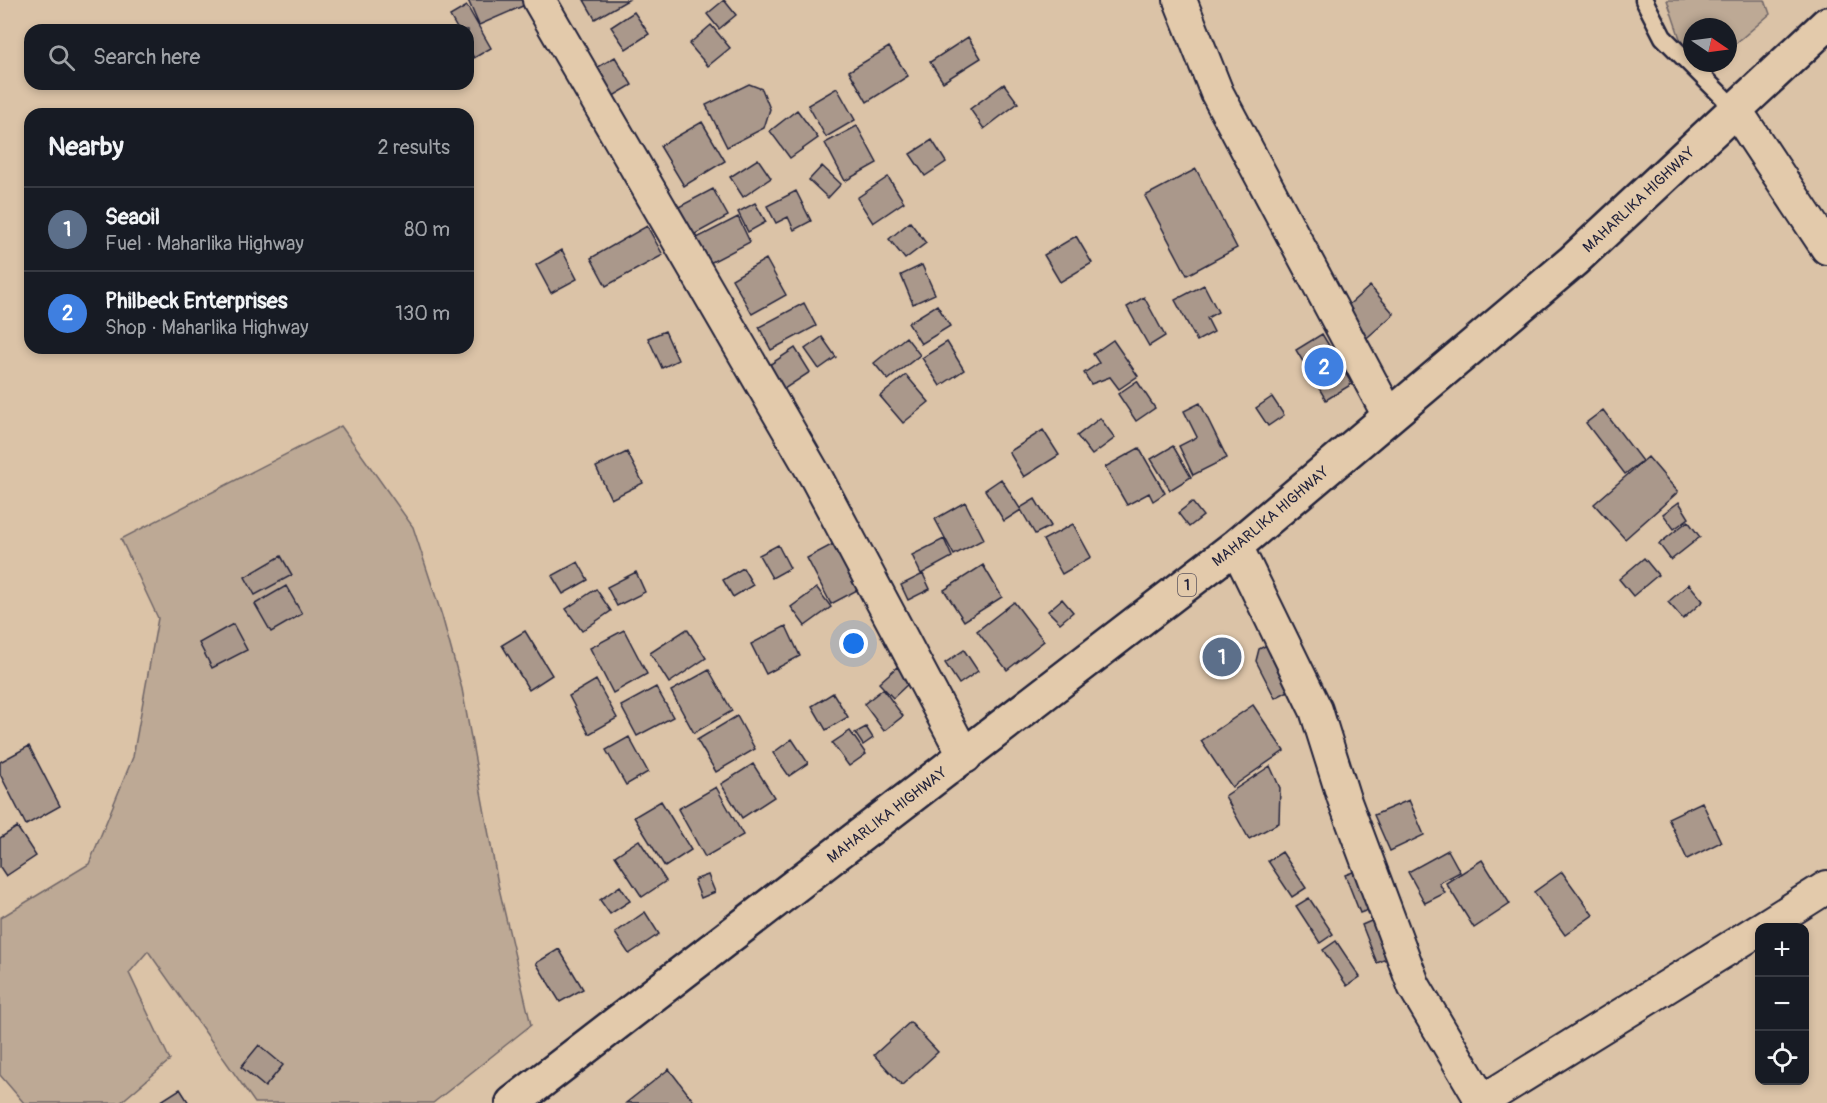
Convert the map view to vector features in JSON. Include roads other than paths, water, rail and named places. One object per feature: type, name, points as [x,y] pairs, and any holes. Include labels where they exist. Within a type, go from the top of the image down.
[{"type":"highway","name":"MAHARLIKA HIGHWAY","points":[[513,1103],[1236,546],[1573,261],[1827,24]]},
{"type":"street","points":[[539,0],[817,479],[965,757]]},
{"type":"street","points":[[1180,0],[1217,93],[1389,416]]},
{"type":"street","points":[[1735,109],[1827,248]]},
{"type":"street","points":[[1236,546],[1316,710],[1344,799],[1414,986],[1481,1102],[1755,932]]},
{"type":"street","points":[[1769,923],[1827,887]]},
{"type":"lane","points":[[1644,0],[1663,37],[1735,109]]},
{"type":"place","name":"Philbeck Enterprises","points":[[1324,367]]},
{"type":"place","name":"Seaoil","points":[[1222,657]]}]
